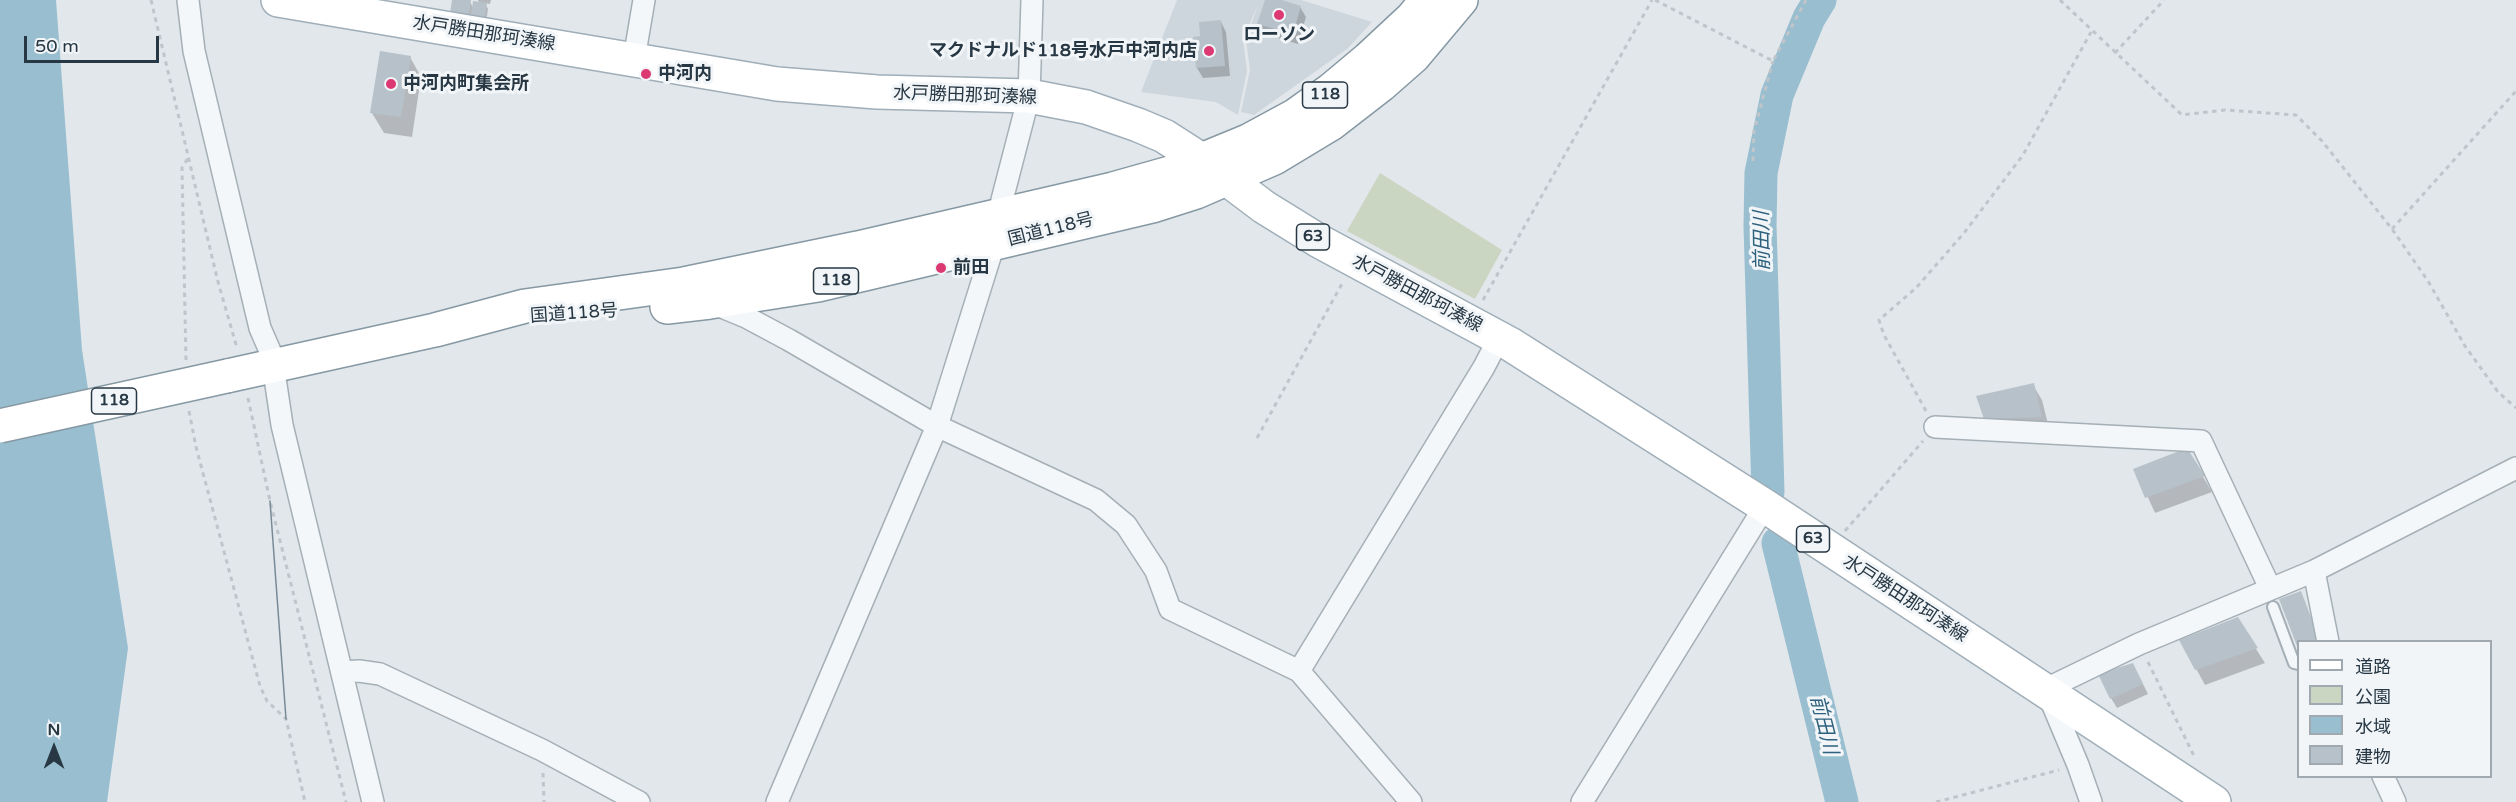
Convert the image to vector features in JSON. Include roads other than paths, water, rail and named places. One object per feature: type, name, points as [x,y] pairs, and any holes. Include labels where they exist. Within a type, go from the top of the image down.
[{"type":"main road","name":"水戸勝田那珂湊線","points":[[278,0],[827,90],[1029,96],[1086,107],[1121,118],[1164,136],[1283,219],[1354,262],[1499,338],[1765,506],[2046,689],[2214,802]]},
{"type":"main road","name":"国道118号","points":[[1215,170],[1248,141],[1296,115],[1331,90],[1412,18],[1427,0]]},
{"type":"main road","name":"国道118号","points":[[0,426],[435,330],[525,306],[697,293],[997,230],[1124,186],[1215,170],[1283,153],[1332,123],[1381,85],[1413,56],[1461,0]]},
{"type":"street","points":[[188,0],[200,74],[260,328],[259,368],[282,425],[373,802]]},
{"type":"street","points":[[634,59],[644,0]]},
{"type":"street","points":[[777,802],[937,426],[997,230],[1029,96],[1032,0]]},
{"type":"street","points":[[697,293],[789,340],[937,426],[1096,500],[1126,525],[1156,572],[1170,609],[1299,671],[1412,802]]},
{"type":"street","points":[[1299,671],[1484,367],[1499,338]]},
{"type":"street","points":[[1935,427],[2201,441],[2271,598]]},
{"type":"street","points":[[2091,802],[2046,689],[2139,644],[2271,598],[2314,571],[2516,468]]},
{"type":"street","points":[[1582,802],[1765,506]]},
{"type":"street","points":[[2314,571],[2328,640]]},
{"type":"street","points":[[342,672],[359,671],[380,674],[542,750],[639,802]]},
{"type":"street","points":[[2383,778],[2395,802]]},
{"type":"lane","points":[[2271,598],[2294,663],[2297,664]]},
{"type":"water","points":[[0,0],[56,0],[82,350],[128,648],[107,802],[0,802]]},
{"type":"waterway","name":"前田川","points":[[1768,492],[1760,226],[1761,173],[1777,95],[1809,18],[1820,0]]},
{"type":"waterway","name":"前田川","points":[[1778,543],[1842,802]]},
{"type":"tram line","points":[[270,501],[286,719]]},
{"type":"place","name":"ローソン","points":[[1279,15]]},
{"type":"place","name":"マクドナルド118号水戸中河内店","points":[[1209,51]]},
{"type":"place","name":"中河内","points":[[646,74]]},
{"type":"place","name":"中河内町集会所","points":[[391,84]]},
{"type":"place","name":"前田","points":[[941,268]]}]
